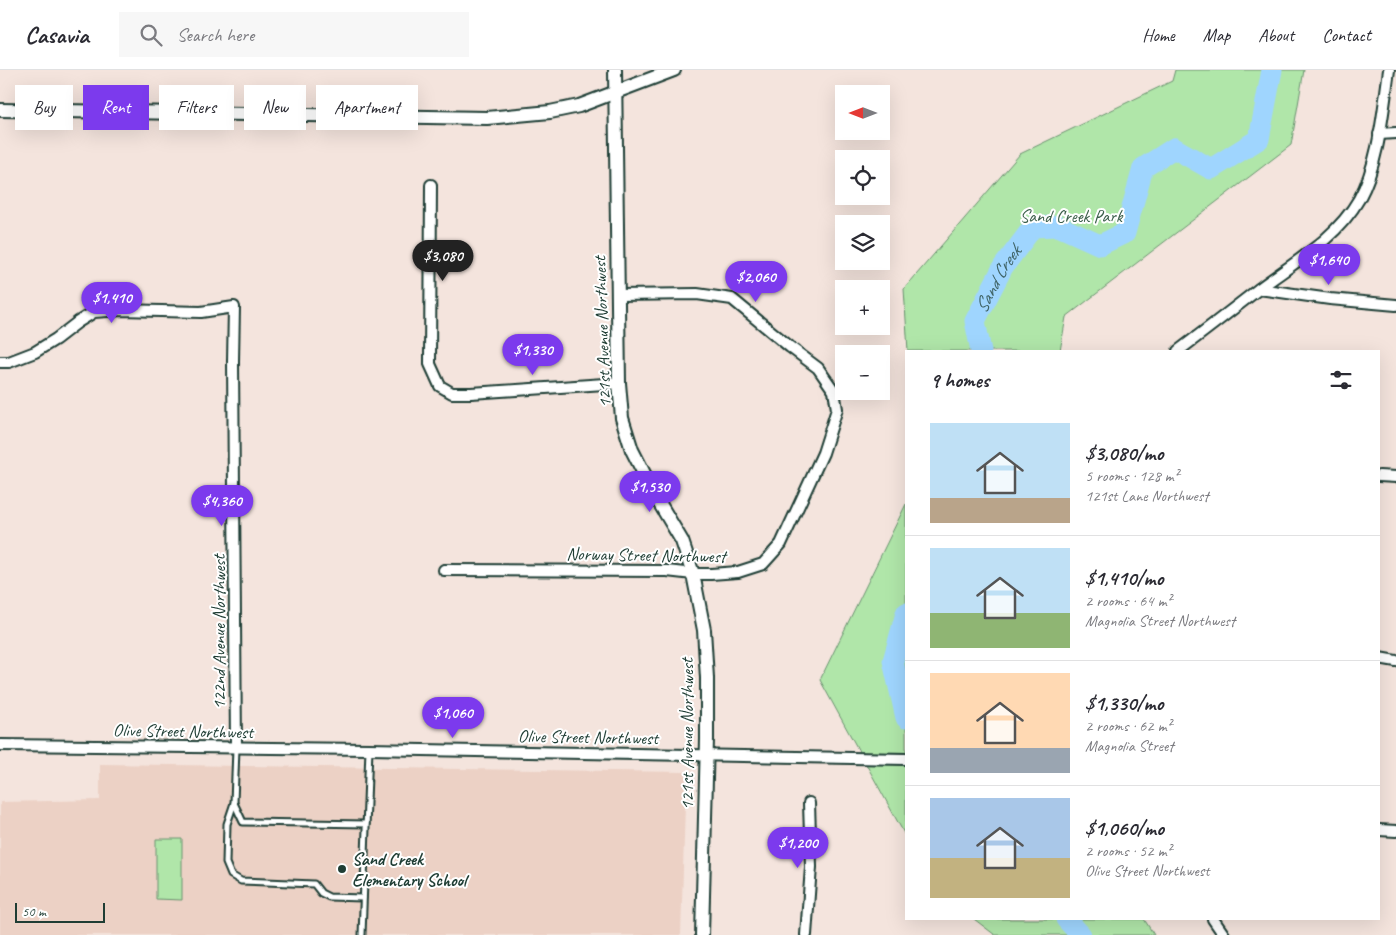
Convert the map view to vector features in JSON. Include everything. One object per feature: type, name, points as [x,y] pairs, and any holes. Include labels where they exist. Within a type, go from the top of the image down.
[{"type":"street","name":"121st Avenue Northwest","points":[[615,70],[616,252],[619,383],[622,418],[632,450],[657,499],[682,541],[693,574],[704,630],[707,678],[702,935]]},
{"type":"street","points":[[0,110],[487,118],[550,112],[579,106],[674,70]]},
{"type":"street","points":[[1179,350],[1315,248],[1340,226],[1359,200],[1373,166],[1389,70]]},
{"type":"street","points":[[1379,134],[1396,133]]},
{"type":"street","points":[[431,185],[430,364],[440,386],[452,393],[471,393],[619,383]]},
{"type":"street","points":[[1259,289],[1330,299],[1396,305]]},
{"type":"street","name":"Norway Street Northwest","points":[[444,570],[667,571],[693,574],[738,572],[763,564],[781,544],[823,454],[837,409],[834,391],[818,368],[732,299],[697,294],[618,295]]},
{"type":"street","name":"122nd Avenue Northwest","points":[[0,362],[9,362],[34,352],[94,312],[121,310],[201,312],[234,307],[236,747]]},
{"type":"street","points":[[1380,476],[1396,477]]},
{"type":"street","points":[[1380,658],[1396,661]]},
{"type":"street","name":"Olive Street Northwest","points":[[0,745],[706,754],[905,759]]},
{"type":"street","points":[[806,935],[811,868],[809,803]]},
{"type":"street","points":[[1380,830],[1396,831]]},
{"type":"street","points":[[1214,920],[1224,935]]},
{"type":"lane","points":[[236,747],[234,803],[227,827],[226,863],[231,875],[241,881],[314,884],[321,893],[329,897],[363,898]]},
{"type":"lane","points":[[362,935],[369,749]]},
{"type":"lane","points":[[234,803],[243,822],[366,824]]},
{"type":"shaded area","name":"Sand Creek Elementary School","points":[[100,764],[686,772],[681,935],[0,935],[0,802],[100,800]]},
{"type":"green space","name":"Sand Creek Park","points":[[1175,70],[1304,70],[1291,145],[1066,317],[1060,350],[908,350],[904,289],[1020,154],[1172,81]]},
{"type":"green space","points":[[905,506],[905,835],[820,680]]},
{"type":"green space","points":[[156,839],[182,839],[182,900],[156,899]]},
{"type":"green space","points":[[975,920],[1145,920],[1154,935],[995,935]]},
{"type":"waterway","name":"Sand Creek","points":[[981,350],[975,321],[1003,267],[1033,227],[1058,226],[1100,245],[1125,233],[1143,168],[1174,148],[1211,169],[1259,139],[1272,70]]},
{"type":"waterway","name":"Sand Creek","points":[[905,617],[893,661],[905,714]]},
{"type":"waterway","name":"Sand Creek","points":[[1067,920],[1081,935]]},
{"type":"place","name":"Sand Creek Elementary School","points":[[342,869]]}]
